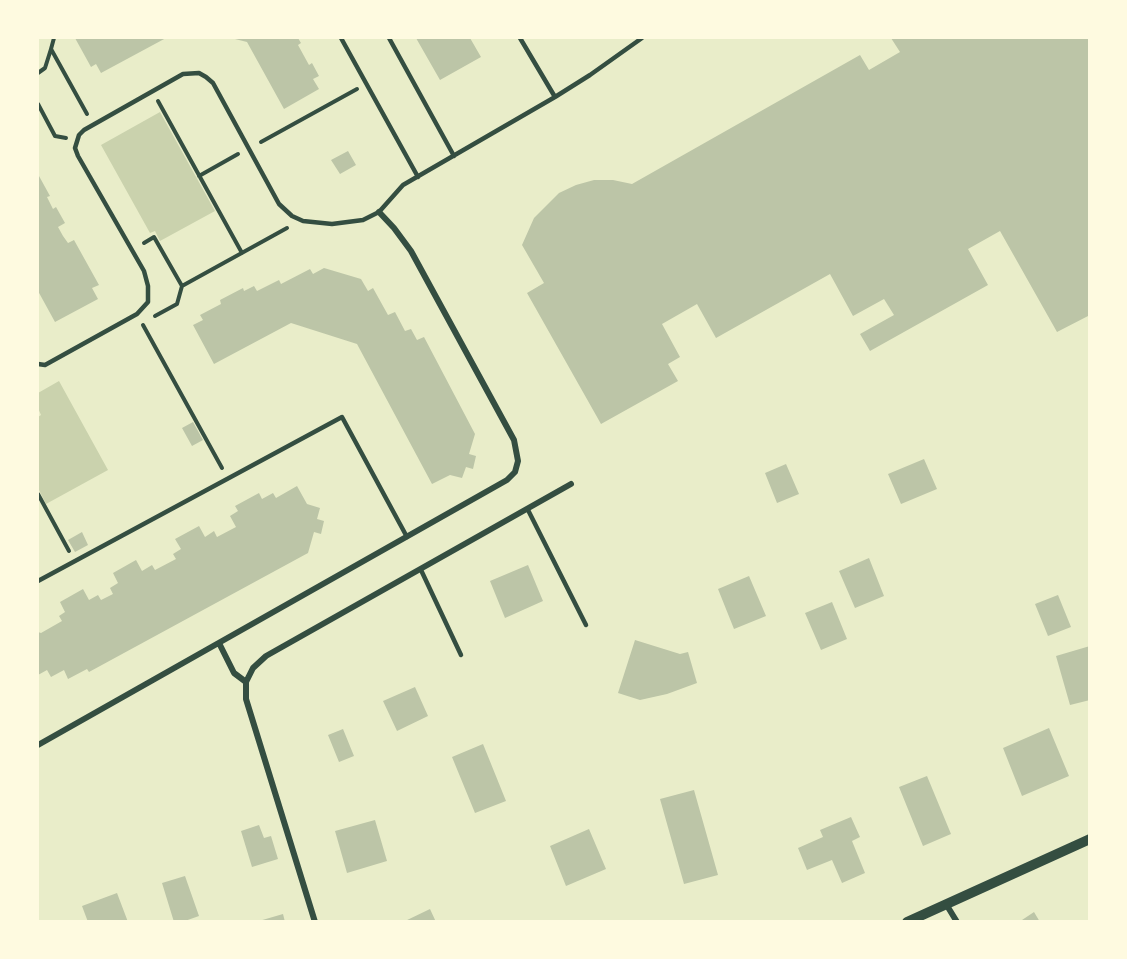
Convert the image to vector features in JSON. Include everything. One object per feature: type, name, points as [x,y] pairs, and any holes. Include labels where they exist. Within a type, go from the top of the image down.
[{"type":"street","points":[[38,745],[507,480],[515,472],[518,461],[514,440],[411,250],[379,212]]},
{"type":"street","points":[[315,921],[246,699],[246,682],[253,668],[266,656],[571,484]]},
{"type":"street","points":[[219,643],[234,673],[246,682]]},
{"type":"street","points":[[907,921],[1089,839]]},
{"type":"street","points":[[946,904],[957,921]]},
{"type":"lane","points":[[341,38],[418,177]]},
{"type":"lane","points":[[389,38],[454,156]]},
{"type":"lane","points":[[520,38],[555,97]]},
{"type":"lane","points":[[38,364],[45,365],[126,320],[148,302],[148,286],[144,271],[78,156],[75,148],[76,140],[93,124],[183,74],[199,73],[213,83],[279,204],[292,216],[301,220],[333,224],[363,220],[379,212],[393,194],[418,177],[555,97],[642,38]]},
{"type":"lane","points":[[38,581],[342,417],[407,537]]},
{"type":"lane","points":[[528,510],[586,625]]},
{"type":"lane","points":[[421,570],[461,655]]},
{"type":"path","points":[[38,73],[45,68],[54,38]]},
{"type":"path","points":[[51,48],[93,124]]},
{"type":"path","points":[[281,131],[367,84]]},
{"type":"path","points":[[153,91],[242,253]]},
{"type":"path","points":[[38,104],[55,135],[76,140]]},
{"type":"path","points":[[182,286],[301,220]]},
{"type":"path","points":[[132,250],[154,237],[182,286],[177,304],[142,324],[228,479]]},
{"type":"path","points":[[38,494],[75,562]]},
{"type":"green space","points":[[160,112],[215,211],[160,241],[155,231],[150,233],[101,145]]},
{"type":"green space","points":[[59,381],[108,470],[46,504],[38,488],[38,417],[41,415],[38,408],[38,393]]},
{"type":"building","points":[[75,38],[166,38],[101,73],[96,64],[91,67]]},
{"type":"building","points":[[231,38],[298,38],[301,43],[298,45],[309,65],[312,63],[319,76],[313,79],[319,89],[284,109],[247,42]]},
{"type":"building","points":[[416,38],[470,38],[481,57],[440,80]]},
{"type":"building","points":[[891,38],[1090,38],[1090,315],[1057,332],[1000,231],[968,249],[988,285],[870,351],[860,334],[894,315],[884,299],[853,316],[830,274],[716,338],[697,304],[662,324],[680,357],[668,364],[678,381],[601,424],[527,293],[544,283],[522,245],[534,218],[559,193],[576,185],[594,180],[613,180],[632,184],[860,55],[869,70],[900,52]]},
{"type":"building","points":[[348,151],[356,165],[340,174],[331,160]]},
{"type":"building","points":[[39,176],[50,196],[47,197],[53,209],[56,207],[65,223],[58,227],[68,243],[74,240],[99,285],[92,288],[98,299],[55,322],[38,291]]},
{"type":"building","points":[[324,268],[361,279],[368,291],[373,288],[388,315],[395,312],[405,331],[411,329],[417,340],[424,337],[475,434],[469,454],[476,456],[473,469],[466,467],[462,478],[450,475],[432,484],[357,344],[291,323],[214,364],[193,325],[203,320],[200,315],[221,304],[220,300],[243,288],[244,291],[254,286],[257,291],[279,280],[281,284],[310,269],[313,274]]},
{"type":"building","points":[[193,422],[203,440],[192,446],[182,428]]},
{"type":"building","points":[[924,459],[937,489],[901,504],[888,474]]},
{"type":"building","points":[[786,464],[799,494],[777,503],[765,473]]},
{"type":"building","points":[[297,486],[307,504],[320,508],[317,519],[324,521],[321,534],[314,532],[308,553],[89,672],[87,669],[68,679],[64,670],[51,677],[47,670],[38,675],[38,632],[41,633],[62,621],[59,616],[65,612],[60,602],[83,589],[89,600],[98,595],[101,600],[113,594],[110,588],[118,583],[113,573],[136,560],[142,571],[152,565],[155,570],[176,559],[173,554],[181,549],[175,539],[199,526],[205,537],[214,531],[217,537],[236,527],[230,516],[238,511],[235,506],[259,493],[262,499],[273,493],[276,498]]},
{"type":"building","points":[[82,532],[88,545],[75,552],[68,540]]},
{"type":"building","points":[[869,558],[884,596],[855,608],[839,571]]},
{"type":"building","points":[[528,565],[543,601],[505,618],[490,581]]},
{"type":"building","points":[[749,576],[766,616],[734,629],[718,589]]},
{"type":"building","points":[[1058,595],[1071,627],[1048,636],[1035,604]]},
{"type":"building","points":[[832,602],[847,639],[821,650],[805,613]]},
{"type":"building","points":[[635,640],[680,654],[688,652],[697,683],[667,694],[640,700],[618,693]]},
{"type":"building","points":[[1090,646],[1090,700],[1070,705],[1056,656]]},
{"type":"building","points":[[415,687],[428,716],[397,731],[383,701]]},
{"type":"building","points":[[1049,728],[1069,776],[1022,796],[1003,748]]},
{"type":"building","points":[[343,729],[354,756],[339,762],[328,735]]},
{"type":"building","points":[[483,744],[506,801],[475,813],[452,757]]},
{"type":"building","points":[[927,776],[951,834],[923,846],[899,787]]},
{"type":"building","points":[[694,790],[718,875],[684,884],[660,799]]},
{"type":"building","points":[[851,817],[860,837],[852,841],[865,873],[842,883],[832,860],[807,870],[798,848],[823,837],[820,830]]},
{"type":"building","points":[[375,820],[387,861],[347,873],[335,831]]},
{"type":"building","points":[[259,825],[264,838],[271,836],[278,859],[252,867],[241,831]]},
{"type":"building","points":[[589,829],[606,869],[566,886],[550,846]]},
{"type":"building","points":[[185,876],[199,916],[182,922],[174,922],[162,883]]},
{"type":"building","points":[[117,893],[128,922],[88,922],[82,906]]},
{"type":"building","points":[[430,909],[436,922],[403,922]]},
{"type":"building","points":[[1034,912],[1040,922],[1019,922]]},
{"type":"building","points":[[283,914],[285,922],[259,922],[259,921]]}]
